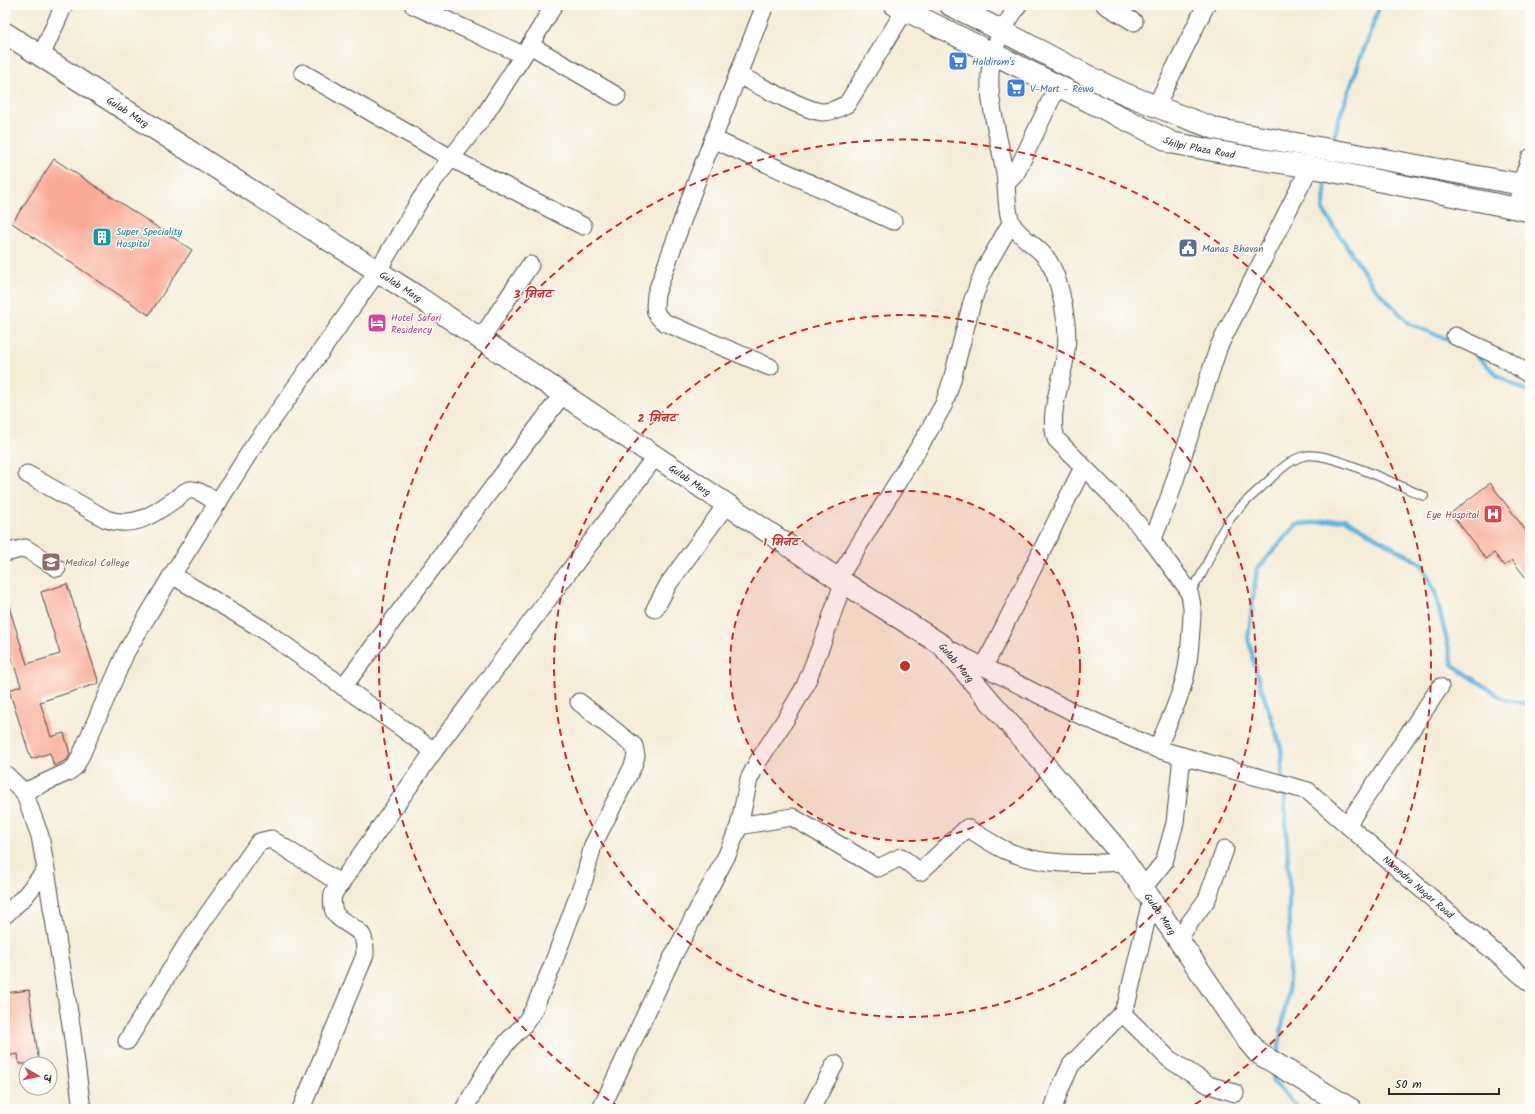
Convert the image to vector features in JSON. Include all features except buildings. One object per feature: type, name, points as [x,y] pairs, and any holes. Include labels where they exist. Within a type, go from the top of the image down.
[{"type":"street","points":[[41,56],[64,5]]},
{"type":"street","points":[[413,5],[526,50],[617,96]]},
{"type":"street","points":[[24,792],[68,772],[75,767],[126,652],[172,575],[251,450],[377,272],[420,200],[484,116],[554,5]]},
{"type":"street","points":[[764,5],[656,294],[655,310],[658,318],[666,323],[770,367]]},
{"type":"street","name":"Shilpi Plaza Road","points":[[950,5],[1106,85],[1216,129],[1525,185]]},
{"type":"street","points":[[1018,5],[1003,31],[993,53],[989,80],[1011,223],[1020,234],[1042,252],[1051,262],[1057,276],[1066,323],[1066,350],[1052,428],[1056,439],[1126,510],[1152,541],[1192,598],[1193,608],[1189,655],[1185,677],[1180,693],[1156,749]]},
{"type":"street","points":[[1105,5],[1134,22]]},
{"type":"street","points":[[738,75],[804,106],[822,112],[833,111],[847,104],[900,7]]},
{"type":"street","name":"Shilpi Plaza Road","points":[[900,7],[1173,143],[1310,167],[1523,209]]},
{"type":"street","points":[[1156,106],[1202,7]]},
{"type":"street","name":"Gulab Marg","points":[[5,33],[377,272],[840,581],[942,645],[1115,847],[1247,1040],[1258,1053],[1351,1109]]},
{"type":"street","points":[[303,74],[451,158],[583,226]]},
{"type":"street","points":[[1006,184],[1016,173],[1058,85]]},
{"type":"street","points":[[713,139],[893,221]]},
{"type":"street","points":[[1523,209],[1525,185],[1530,158]]},
{"type":"street","points":[[1152,541],[1168,501],[1219,346],[1310,167]]},
{"type":"street","points":[[601,1109],[672,958],[727,855],[739,826],[749,779],[759,760],[805,686],[824,638],[840,581],[944,404],[952,380],[972,302],[984,270],[1011,223]]},
{"type":"street","points":[[480,340],[530,265]]},
{"type":"street","points":[[1454,336],[1505,359],[1530,375]]},
{"type":"street","points":[[343,687],[562,395]]},
{"type":"street","points":[[301,1109],[365,955],[365,946],[362,934],[338,918],[331,906],[333,894],[434,751],[655,457]]},
{"type":"street","points":[[984,667],[1083,467]]},
{"type":"street","points":[[27,474],[106,519],[116,522],[127,523],[141,520],[186,491],[198,491],[218,503]]},
{"type":"street","points":[[655,609],[669,583],[726,505]]},
{"type":"street","points":[[5,553],[25,548],[57,568]]},
{"type":"street","points":[[172,575],[262,629],[434,751]]},
{"type":"street","points":[[942,645],[1073,712],[1156,749],[1182,756],[1174,823],[1164,862],[1147,894],[1127,1002],[1122,1013],[1071,1065],[1053,1109]]},
{"type":"street","points":[[1347,825],[1440,687]]},
{"type":"street","points":[[464,1109],[490,1064],[534,1011],[552,969],[584,880],[593,846],[634,766],[636,756],[634,746],[579,702]]},
{"type":"street","name":"Narendra Nagar Road","points":[[1182,756],[1308,791],[1530,983]]},
{"type":"street","points":[[5,774],[24,792],[40,836],[71,1025],[82,1109]]},
{"type":"street","points":[[739,826],[792,817],[878,868],[901,857],[920,872],[967,828],[1006,851],[1032,860],[1072,865],[1125,862]]},
{"type":"street","points":[[127,1041],[186,945],[259,842],[270,839],[341,884]]},
{"type":"street","points":[[1178,939],[1207,898],[1226,849]]},
{"type":"street","points":[[5,915],[25,896],[46,870]]},
{"type":"street","points":[[1122,1013],[1169,1059],[1209,1085],[1235,1093]]},
{"type":"street","points":[[812,1109],[835,1064]]},
{"type":"lane","points":[[1189,592],[1197,584],[1211,552],[1227,523],[1248,500],[1291,460],[1305,456],[1321,456],[1344,463],[1424,496]]},
{"type":"waterway","points":[[1333,145],[1338,121],[1380,5]]},
{"type":"waterway","points":[[1327,175],[1323,210],[1373,286],[1410,324],[1453,342]]},
{"type":"waterway","points":[[1472,351],[1498,376],[1530,393]]},
{"type":"waterway","points":[[1283,781],[1281,748],[1258,678],[1248,638],[1257,569],[1296,525],[1345,519],[1422,564],[1435,593],[1453,665],[1505,700],[1530,704]]},
{"type":"waterway","points":[[1277,1058],[1289,984],[1289,881],[1284,788]]},
{"type":"waterway","points":[[1275,1069],[1273,1081],[1299,1109]]},
{"type":"place","name":"Haldiram's","points":[[958,61]]},
{"type":"place","name":"V-Mart - Rewa","points":[[1016,88]]},
{"type":"place","name":"Super Speciality Hospital","points":[[102,237]]},
{"type":"place","name":"Manas Bhavan","points":[[1188,248]]},
{"type":"place","name":"Hotel Safari Residency","points":[[377,323]]},
{"type":"place","name":"Eye Hospital","points":[[1493,514]]},
{"type":"place","name":"Medical College","points":[[51,562]]}]
